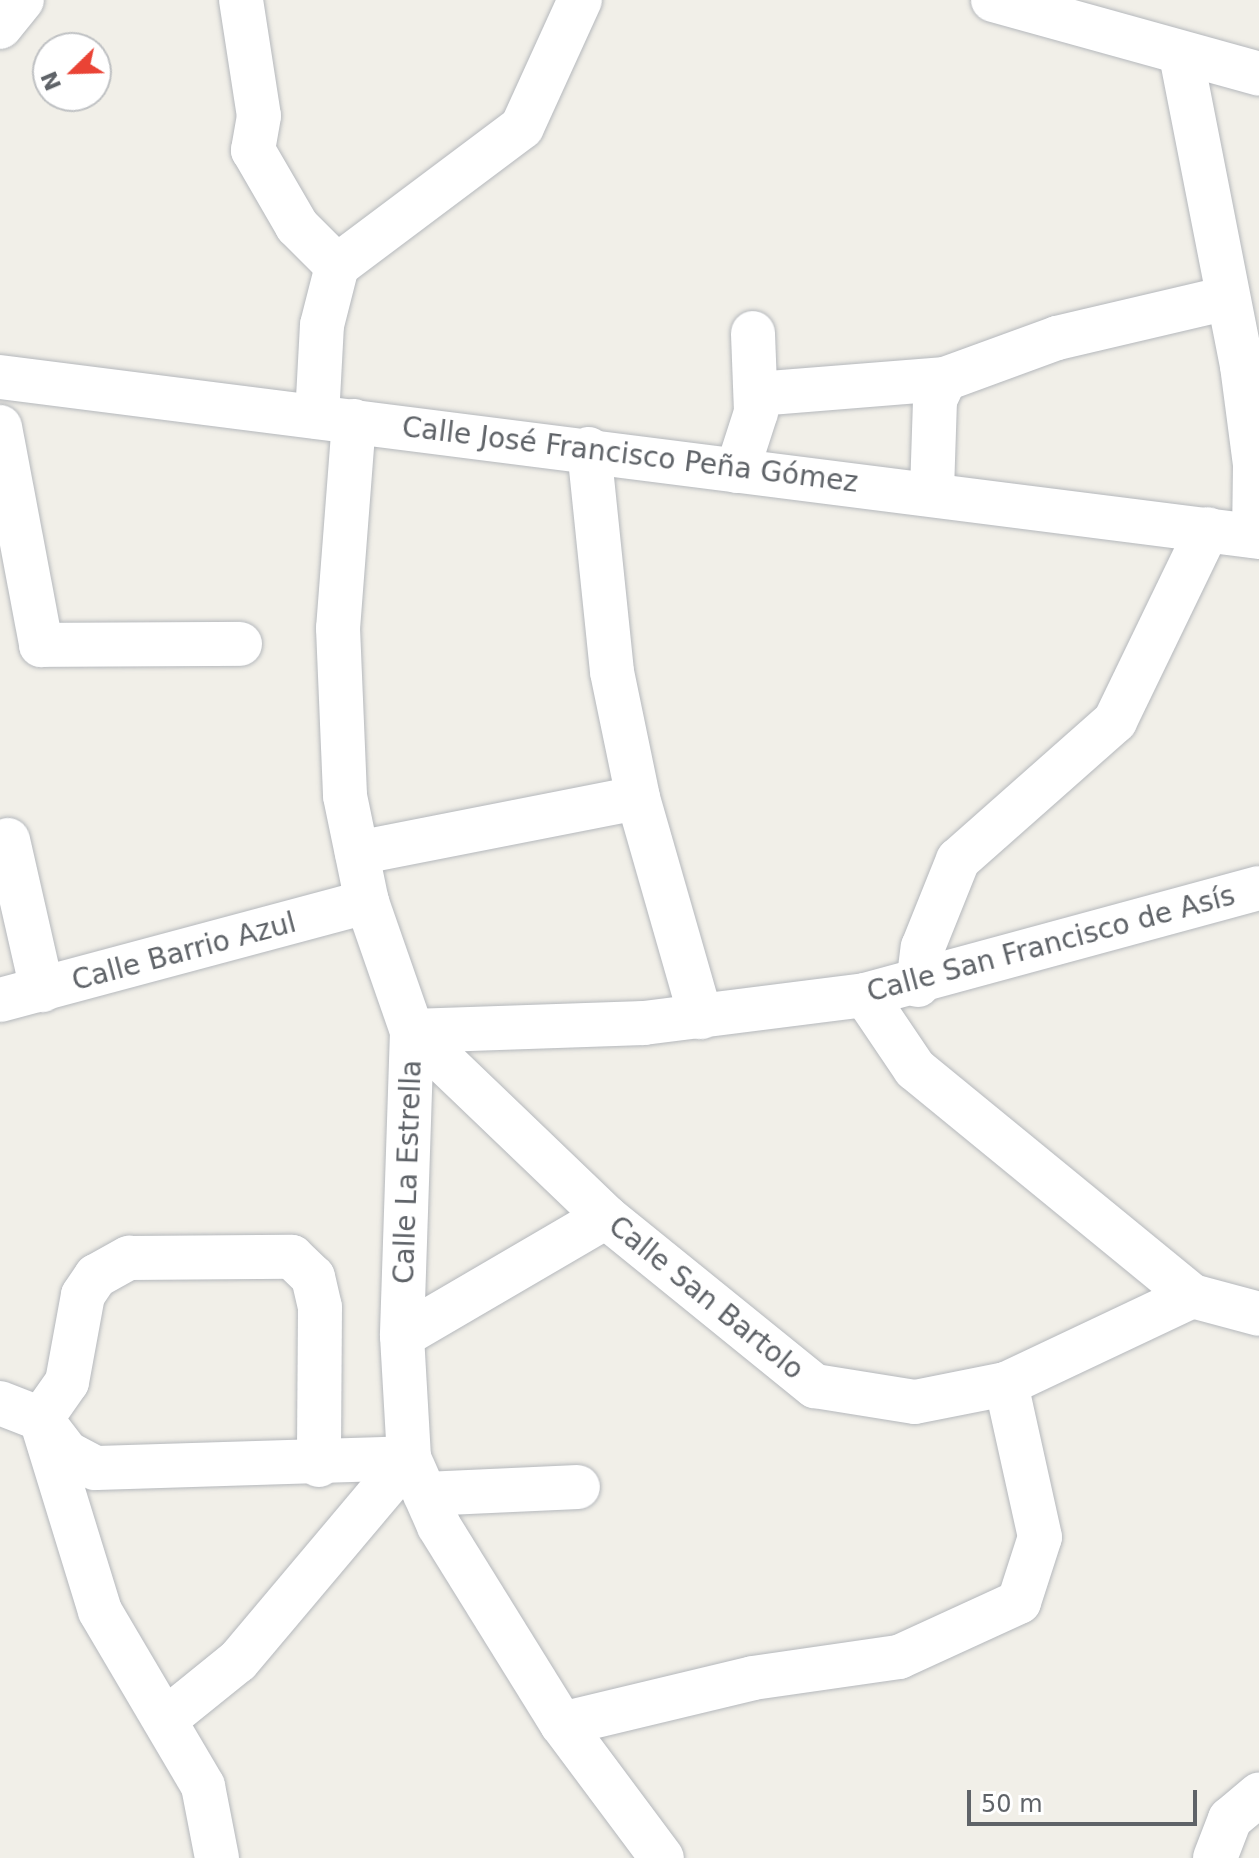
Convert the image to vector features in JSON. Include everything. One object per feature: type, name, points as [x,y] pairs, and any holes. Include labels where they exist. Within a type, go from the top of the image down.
[{"type":"street","points":[[0,27],[22,0]]},
{"type":"street","points":[[241,0],[259,116],[253,150],[297,226],[337,266],[522,127],[580,0]]},
{"type":"street","points":[[993,0],[1181,55],[1259,74]]},
{"type":"street","points":[[1181,55],[1255,465],[1256,536]]},
{"type":"street","name":"Calle La Estrella","points":[[337,266],[322,325],[335,419],[338,628],[345,796],[367,902],[412,1031],[402,1336],[417,1476],[562,1724],[662,1858]]},
{"type":"street","points":[[757,394],[945,379],[1057,338],[1227,298]]},
{"type":"street","points":[[737,471],[757,394],[753,333]]},
{"type":"street","name":"Calle José Francisco Peña Gómez","points":[[0,377],[589,449],[737,471],[932,491],[1256,536]]},
{"type":"street","points":[[932,491],[935,400],[945,379]]},
{"type":"street","points":[[0,427],[41,645],[240,644]]},
{"type":"street","points":[[589,449],[612,672],[638,798],[701,1017]]},
{"type":"street","points":[[918,985],[923,947],[958,860],[1115,721],[1208,529]]},
{"type":"street","points":[[357,853],[638,798]]},
{"type":"street","points":[[8,840],[42,990]]},
{"type":"street","name":"Calle San Francisco de Asís","points":[[412,1031],[701,1017],[865,995],[918,985],[1259,888]]},
{"type":"street","name":"Calle Barrio Azul","points":[[0,1000],[367,902]]},
{"type":"street","points":[[865,995],[915,1069],[1192,1296],[1259,1314]]},
{"type":"street","name":"Calle San Bartolo","points":[[412,1031],[606,1217],[815,1386],[915,1402],[1006,1384],[1192,1296]]},
{"type":"street","points":[[402,1336],[606,1217]]},
{"type":"street","points":[[41,1419],[67,1382],[83,1295],[96,1276],[129,1258],[292,1257],[313,1277],[320,1307],[319,1465]]},
{"type":"street","points":[[562,1724],[753,1678],[899,1657],[1019,1602],[1040,1537],[1006,1384]]},
{"type":"street","points":[[0,1403],[41,1419],[67,1453],[95,1468],[319,1465],[417,1476],[578,1487]]},
{"type":"street","points":[[41,1419],[100,1611],[203,1786],[217,1858]]},
{"type":"street","points":[[166,1719],[238,1661],[417,1476]]},
{"type":"street","points":[[1215,1858],[1230,1819],[1259,1795]]}]
